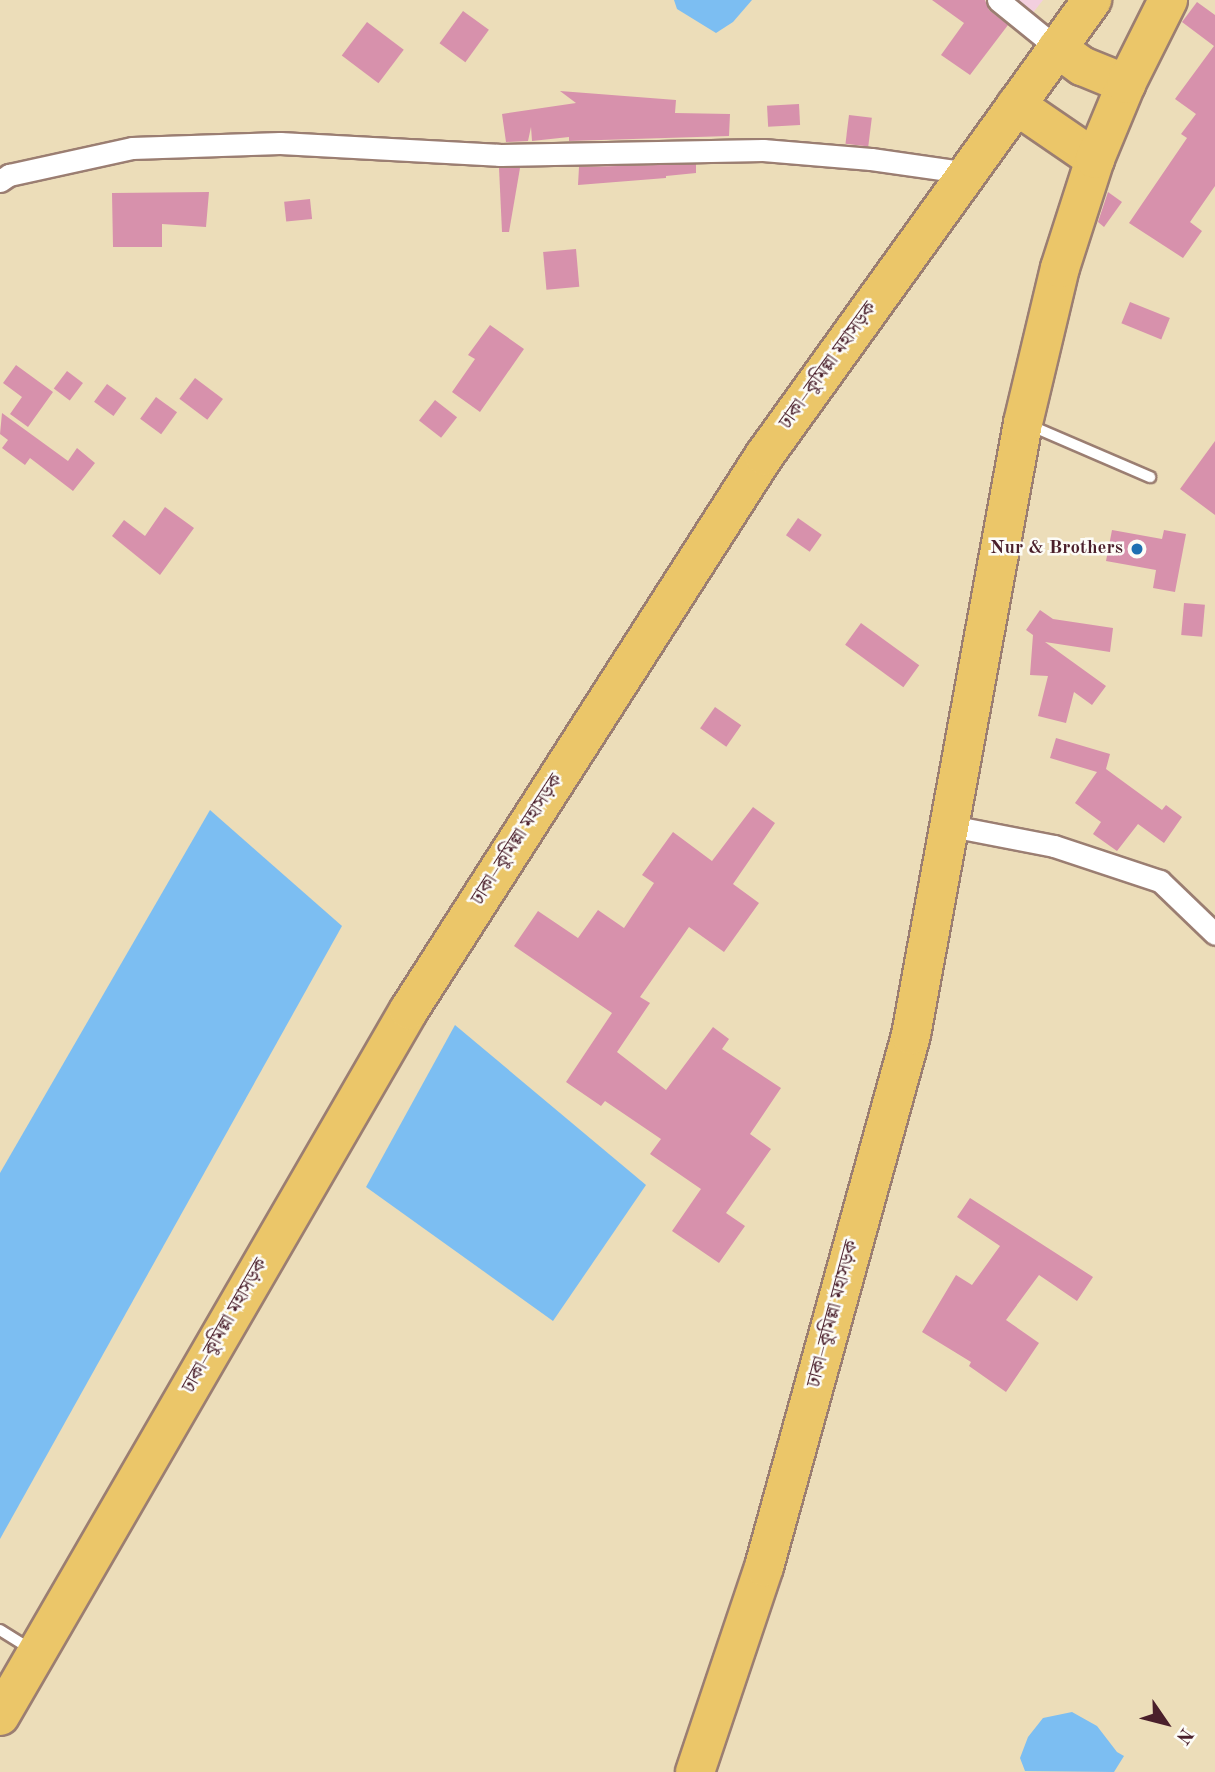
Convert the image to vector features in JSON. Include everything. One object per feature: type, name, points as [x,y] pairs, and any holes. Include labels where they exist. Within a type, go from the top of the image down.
[{"type":"highway","name":"ঢাকা–কুমিল্লা মহাসড়ক","points":[[0,1716],[409,1010],[764,456],[1092,0]]},
{"type":"highway","name":"ঢাকা–কুমিল্লা মহাসড়ক","points":[[695,1772],[764,1567],[907,1049],[951,826],[1023,423],[1060,268],[1095,159],[1126,83],[1168,0]]},
{"type":"highway","points":[[1057,48],[1082,66],[1126,83]]},
{"type":"highway","points":[[1016,106],[1095,159]]},
{"type":"street","points":[[998,0],[1057,48]]},
{"type":"street","points":[[0,181],[9,175],[132,149],[280,143],[501,155],[763,150],[871,159],[968,173]]},
{"type":"street","points":[[951,826],[1054,846],[1160,881],[1215,934]]},
{"type":"lane","points":[[1023,423],[1150,477]]},
{"type":"lane","points":[[0,1630],[36,1653]]},
{"type":"shaded area","points":[[1004,0],[1043,0],[1028,19]]},
{"type":"water","points":[[674,0],[752,0],[733,22],[716,33],[677,9]]},
{"type":"water","points":[[210,810],[342,926],[0,1539],[0,1173]]},
{"type":"water","points":[[455,1025],[646,1185],[553,1321],[366,1187]]},
{"type":"water","points":[[1072,1712],[1097,1726],[1117,1752],[1124,1756],[1114,1772],[1025,1771],[1020,1758],[1028,1737],[1043,1718]]},
{"type":"building","points":[[932,0],[985,0],[989,10],[1008,25],[970,75],[941,55],[964,23]]},
{"type":"building","points":[[1197,2],[1215,15],[1215,186],[1190,222],[1202,231],[1183,258],[1129,223],[1187,138],[1181,134],[1196,114],[1175,99],[1214,46],[1182,22]]},
{"type":"building","points":[[463,11],[489,30],[465,62],[439,43]]},
{"type":"building","points":[[367,22],[404,50],[378,83],[342,56]]},
{"type":"building","points":[[560,91],[676,100],[675,113],[730,114],[729,136],[569,141],[569,137],[532,141],[531,127],[528,141],[506,142],[502,114],[576,103]]},
{"type":"building","points":[[799,104],[800,125],[768,127],[767,106]]},
{"type":"building","points":[[849,115],[872,118],[868,147],[845,144]]},
{"type":"building","points":[[696,164],[696,173],[578,185],[579,167]]},
{"type":"building","points":[[499,168],[520,168],[509,232],[502,232]]},
{"type":"building","points":[[209,192],[206,227],[162,224],[162,247],[113,247],[112,193]]},
{"type":"building","points":[[1108,192],[1122,202],[1104,227],[1098,222]]},
{"type":"building","points":[[310,199],[312,219],[286,222],[284,202]]},
{"type":"building","points":[[576,249],[579,287],[546,290],[543,252]]},
{"type":"building","points":[[1130,302],[1170,318],[1161,339],[1121,323]]},
{"type":"building","points":[[490,325],[524,349],[480,412],[452,392],[475,359],[468,355]]},
{"type":"building","points":[[16,365],[53,392],[28,427],[10,414],[22,397],[3,383]]},
{"type":"building","points":[[67,371],[83,383],[70,401],[54,389]]},
{"type":"building","points":[[195,378],[223,399],[207,420],[179,399]]},
{"type":"building","points":[[107,384],[126,398],[113,416],[94,402]]},
{"type":"building","points":[[156,397],[177,412],[161,434],[140,419]]},
{"type":"building","points":[[435,400],[457,417],[441,438],[419,420]]},
{"type":"building","points":[[2,413],[68,461],[77,448],[95,463],[73,491],[30,458],[25,465],[2,448],[8,440],[0,434]]},
{"type":"building","points":[[1215,441],[1215,515],[1180,489]]},
{"type":"building","points":[[165,507],[194,528],[160,575],[112,536],[124,520],[145,536]]},
{"type":"building","points":[[798,518],[822,535],[810,552],[786,535]]},
{"type":"building","points":[[1112,530],[1162,539],[1164,530],[1186,534],[1175,592],[1153,588],[1156,570],[1106,561]]},
{"type":"building","points":[[1184,603],[1205,605],[1202,637],[1181,635]]},
{"type":"building","points":[[1040,610],[1053,619],[1113,628],[1110,652],[1045,642],[1106,686],[1092,705],[1074,692],[1066,723],[1038,716],[1048,676],[1030,675],[1033,635],[1026,630]]},
{"type":"building","points":[[861,623],[919,665],[903,687],[845,645]]},
{"type":"building","points":[[715,707],[741,725],[726,747],[700,728]]},
{"type":"building","points":[[1056,738],[1110,754],[1106,769],[1162,810],[1166,805],[1182,817],[1164,843],[1138,824],[1117,851],[1093,834],[1101,822],[1075,803],[1097,772],[1050,758]]},
{"type":"building","points":[[753,807],[775,823],[733,884],[759,903],[724,952],[689,927],[640,997],[650,1003],[617,1052],[666,1090],[713,1027],[729,1039],[722,1049],[781,1088],[750,1134],[771,1149],[726,1213],[745,1226],[719,1263],[672,1231],[701,1189],[650,1154],[661,1139],[605,1101],[601,1106],[566,1082],[612,1013],[514,946],[538,911],[578,938],[598,910],[624,928],[654,883],[642,875],[673,832],[712,861]]},
{"type":"building","points":[[970,1198],[1093,1277],[1077,1301],[1039,1275],[1006,1320],[1039,1343],[1006,1392],[969,1366],[971,1362],[922,1332],[956,1275],[972,1285],[1000,1246],[957,1217]]},
{"type":"place","name":"Nur & Brothers","points":[[1137,549]]}]
